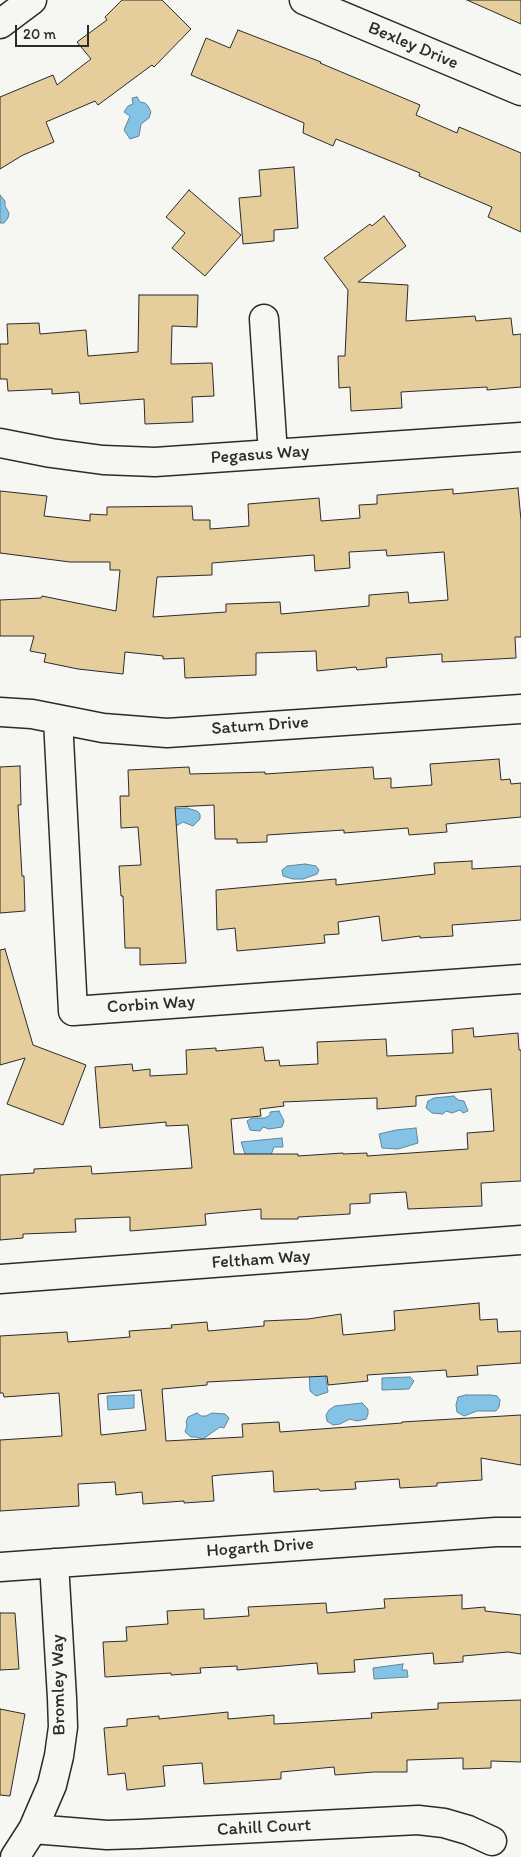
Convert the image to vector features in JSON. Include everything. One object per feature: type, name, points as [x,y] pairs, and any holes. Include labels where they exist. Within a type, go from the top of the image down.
[{"type":"street","points":[[0,24],[32,0]]},
{"type":"street","name":"Bexley Drive","points":[[304,0],[521,91]]},
{"type":"street","points":[[264,319],[274,454]]},
{"type":"street","name":"Pegasus Way","points":[[0,443],[102,460],[156,462],[521,437]]},
{"type":"street","name":"Saturn Drive","points":[[0,712],[32,714],[103,728],[167,733],[521,708]]},
{"type":"street","name":"Corbin Way","points":[[58,720],[73,1011],[521,979]]},
{"type":"street","name":"Feltham Way","points":[[0,1279],[521,1240]]},
{"type":"street","name":"Hogarth Drive","points":[[0,1567],[486,1532],[521,1532]]},
{"type":"street","name":"Bromley Way","points":[[15,1857],[34,1829],[52,1785],[63,1727],[54,1563]]},
{"type":"street","name":"Cahill Court","points":[[34,1829],[107,1835],[418,1820],[444,1823],[468,1830],[492,1841]]},
{"type":"water","points":[[137,97],[140,102],[148,106],[151,112],[149,118],[141,124],[139,136],[130,139],[124,130],[130,116],[124,112],[128,106],[133,104],[132,98]]},
{"type":"water","points":[[0,195],[5,201],[5,206],[9,213],[4,223],[0,223]]},
{"type":"water","points":[[187,808],[197,811],[200,814],[200,819],[193,826],[183,822],[176,826],[166,809]]},
{"type":"water","points":[[305,864],[316,866],[319,870],[317,874],[303,879],[283,876],[282,870],[287,866]]},
{"type":"water","points":[[454,1096],[458,1100],[464,1101],[468,1111],[463,1113],[460,1110],[452,1113],[446,1111],[443,1114],[432,1113],[426,1108],[428,1101],[434,1098]]},
{"type":"water","points":[[279,1111],[284,1121],[282,1127],[269,1129],[263,1127],[260,1131],[250,1130],[247,1121],[252,1118],[265,1118],[270,1115],[270,1112]]},
{"type":"water","points":[[416,1128],[418,1143],[398,1149],[382,1148],[379,1134]]},
{"type":"water","points":[[282,1138],[283,1147],[274,1147],[271,1155],[245,1154],[241,1142]]},
{"type":"water","points":[[309,1368],[325,1374],[328,1392],[316,1396],[310,1391]]},
{"type":"water","points":[[410,1377],[414,1381],[409,1389],[382,1390],[382,1378]]},
{"type":"water","points":[[134,1395],[134,1408],[108,1410],[107,1396]]},
{"type":"water","points":[[466,1395],[497,1396],[500,1400],[499,1407],[496,1411],[477,1411],[464,1416],[457,1412],[456,1405],[458,1397]]},
{"type":"water","points":[[362,1403],[368,1409],[366,1419],[357,1421],[350,1419],[333,1425],[327,1421],[326,1415],[335,1406]]},
{"type":"water","points":[[197,1413],[201,1416],[212,1413],[225,1414],[229,1418],[224,1428],[220,1427],[203,1439],[191,1437],[185,1432],[188,1417]]},
{"type":"water","points":[[403,1664],[402,1670],[407,1670],[408,1677],[374,1679],[373,1668]]},
{"type":"building","points":[[122,0],[162,0],[191,29],[154,67],[152,65],[98,105],[95,101],[46,122],[54,142],[23,155],[0,169],[0,97],[53,75],[57,85],[91,59],[77,42],[107,20],[105,17]]},
{"type":"building","points":[[467,0],[521,0],[521,24]]},
{"type":"building","points":[[238,30],[321,62],[420,105],[416,115],[457,133],[459,127],[521,153],[521,232],[488,217],[492,207],[419,176],[420,173],[336,139],[333,146],[303,133],[304,123],[191,75],[206,38],[230,48]]},
{"type":"building","points":[[294,167],[298,228],[274,230],[274,241],[243,244],[239,198],[261,196],[259,170]]},
{"type":"building","points":[[189,190],[241,235],[205,276],[172,248],[185,233],[166,217]]},
{"type":"building","points":[[384,216],[406,246],[358,282],[408,285],[406,321],[475,316],[476,321],[511,318],[513,335],[521,334],[521,387],[487,390],[487,387],[401,392],[402,408],[351,411],[350,387],[339,388],[338,356],[345,356],[348,290],[324,258]]},
{"type":"building","points":[[139,295],[198,295],[197,327],[172,326],[171,364],[212,363],[214,396],[192,397],[193,422],[145,424],[144,399],[80,404],[79,392],[52,394],[52,389],[8,391],[7,379],[0,379],[0,344],[8,344],[7,324],[39,323],[40,334],[86,330],[88,356],[138,352]]},
{"type":"building","points":[[518,488],[521,520],[521,637],[515,637],[516,658],[442,662],[442,654],[386,658],[387,667],[357,670],[356,667],[317,671],[316,651],[256,653],[256,675],[185,678],[184,658],[163,659],[163,656],[125,652],[123,674],[78,669],[44,662],[46,654],[30,651],[34,636],[0,636],[0,600],[41,598],[42,596],[116,611],[120,570],[110,570],[110,562],[70,562],[0,553],[0,491],[47,496],[44,516],[90,521],[90,514],[107,515],[107,507],[192,506],[193,520],[210,520],[210,529],[249,526],[248,504],[319,498],[321,521],[360,518],[359,505],[377,504],[377,495],[453,489],[453,494]],"holes":[[[386,550],[387,556],[444,552],[448,600],[409,603],[408,592],[369,595],[369,606],[281,614],[280,602],[226,604],[226,612],[153,617],[157,577],[212,575],[212,563],[314,555],[315,571],[350,568],[349,552]]]},
{"type":"building","points":[[499,759],[501,780],[510,779],[511,784],[521,783],[521,817],[446,824],[447,832],[409,835],[408,828],[344,833],[344,830],[267,835],[267,842],[237,843],[237,839],[215,839],[214,805],[175,807],[186,963],[140,965],[140,948],[125,948],[123,896],[121,896],[119,866],[141,865],[138,827],[121,828],[120,796],[129,796],[128,770],[189,767],[190,774],[265,772],[265,774],[373,767],[374,779],[391,778],[391,788],[432,785],[430,764]]},
{"type":"building","points":[[20,766],[21,805],[18,805],[25,911],[0,913],[0,767]]},
{"type":"building","points":[[472,861],[472,869],[521,866],[521,920],[452,925],[453,936],[420,938],[420,936],[382,941],[379,916],[338,922],[339,934],[324,935],[325,943],[237,951],[235,928],[217,930],[216,890],[336,879],[336,885],[435,874],[434,863]]},
{"type":"building","points":[[5,949],[33,1045],[86,1065],[63,1125],[7,1104],[25,1058],[0,1065],[0,950]]},
{"type":"building","points":[[473,1028],[474,1037],[518,1033],[519,1050],[521,1050],[521,1181],[481,1183],[482,1206],[408,1209],[406,1192],[370,1194],[370,1203],[350,1204],[350,1214],[298,1217],[298,1219],[261,1219],[261,1209],[205,1214],[206,1225],[130,1231],[130,1217],[75,1219],[76,1232],[23,1234],[23,1238],[0,1240],[0,1175],[34,1173],[34,1169],[91,1166],[92,1174],[192,1168],[188,1125],[166,1126],[166,1122],[100,1128],[95,1067],[132,1064],[133,1071],[150,1069],[150,1076],[187,1074],[186,1050],[216,1048],[216,1051],[263,1047],[265,1061],[279,1060],[280,1066],[318,1064],[317,1042],[386,1039],[387,1056],[453,1053],[452,1030]],"holes":[[[491,1089],[494,1131],[467,1133],[468,1149],[367,1156],[367,1153],[298,1156],[298,1154],[234,1154],[231,1119],[261,1116],[260,1109],[284,1106],[283,1102],[377,1098],[377,1109],[416,1106],[416,1096]]]},
{"type":"building","points":[[479,1303],[480,1320],[497,1319],[498,1332],[521,1331],[521,1363],[477,1366],[478,1375],[447,1377],[446,1370],[367,1375],[368,1381],[328,1385],[327,1376],[207,1382],[207,1385],[162,1389],[166,1441],[243,1437],[242,1424],[279,1422],[280,1432],[521,1415],[521,1465],[481,1458],[482,1480],[437,1483],[437,1486],[400,1488],[399,1479],[355,1482],[356,1489],[320,1491],[319,1489],[274,1492],[273,1471],[220,1475],[212,1476],[214,1501],[184,1503],[184,1501],[143,1504],[142,1492],[116,1495],[115,1482],[78,1484],[79,1506],[0,1511],[0,1440],[62,1436],[59,1393],[4,1397],[3,1393],[0,1393],[0,1336],[67,1332],[68,1342],[130,1337],[129,1331],[172,1328],[171,1325],[207,1322],[208,1331],[264,1326],[264,1321],[308,1319],[341,1314],[343,1335],[395,1330],[394,1311]],"holes":[[[141,1390],[146,1430],[101,1435],[98,1394]]]},
{"type":"building","points":[[462,1595],[462,1609],[485,1607],[485,1611],[521,1615],[521,1654],[508,1652],[463,1656],[463,1662],[434,1664],[433,1653],[354,1660],[355,1672],[318,1674],[317,1663],[237,1670],[237,1666],[200,1668],[201,1673],[105,1677],[103,1642],[127,1641],[126,1627],[168,1624],[167,1611],[204,1609],[204,1619],[249,1616],[248,1607],[326,1603],[327,1613],[385,1608],[384,1599]]},
{"type":"building","points":[[0,1613],[15,1613],[19,1669],[0,1670]]},
{"type":"building","points":[[521,1700],[521,1762],[491,1761],[491,1768],[463,1769],[463,1758],[407,1760],[407,1772],[335,1775],[334,1767],[281,1772],[281,1779],[204,1784],[202,1763],[163,1766],[165,1786],[127,1790],[125,1773],[108,1775],[104,1728],[127,1726],[127,1719],[159,1716],[159,1719],[228,1712],[228,1719],[274,1715],[274,1724],[295,1723],[372,1718],[371,1713],[438,1709],[438,1703]]},
{"type":"building","points":[[0,1709],[25,1714],[10,1796],[0,1795]]}]
